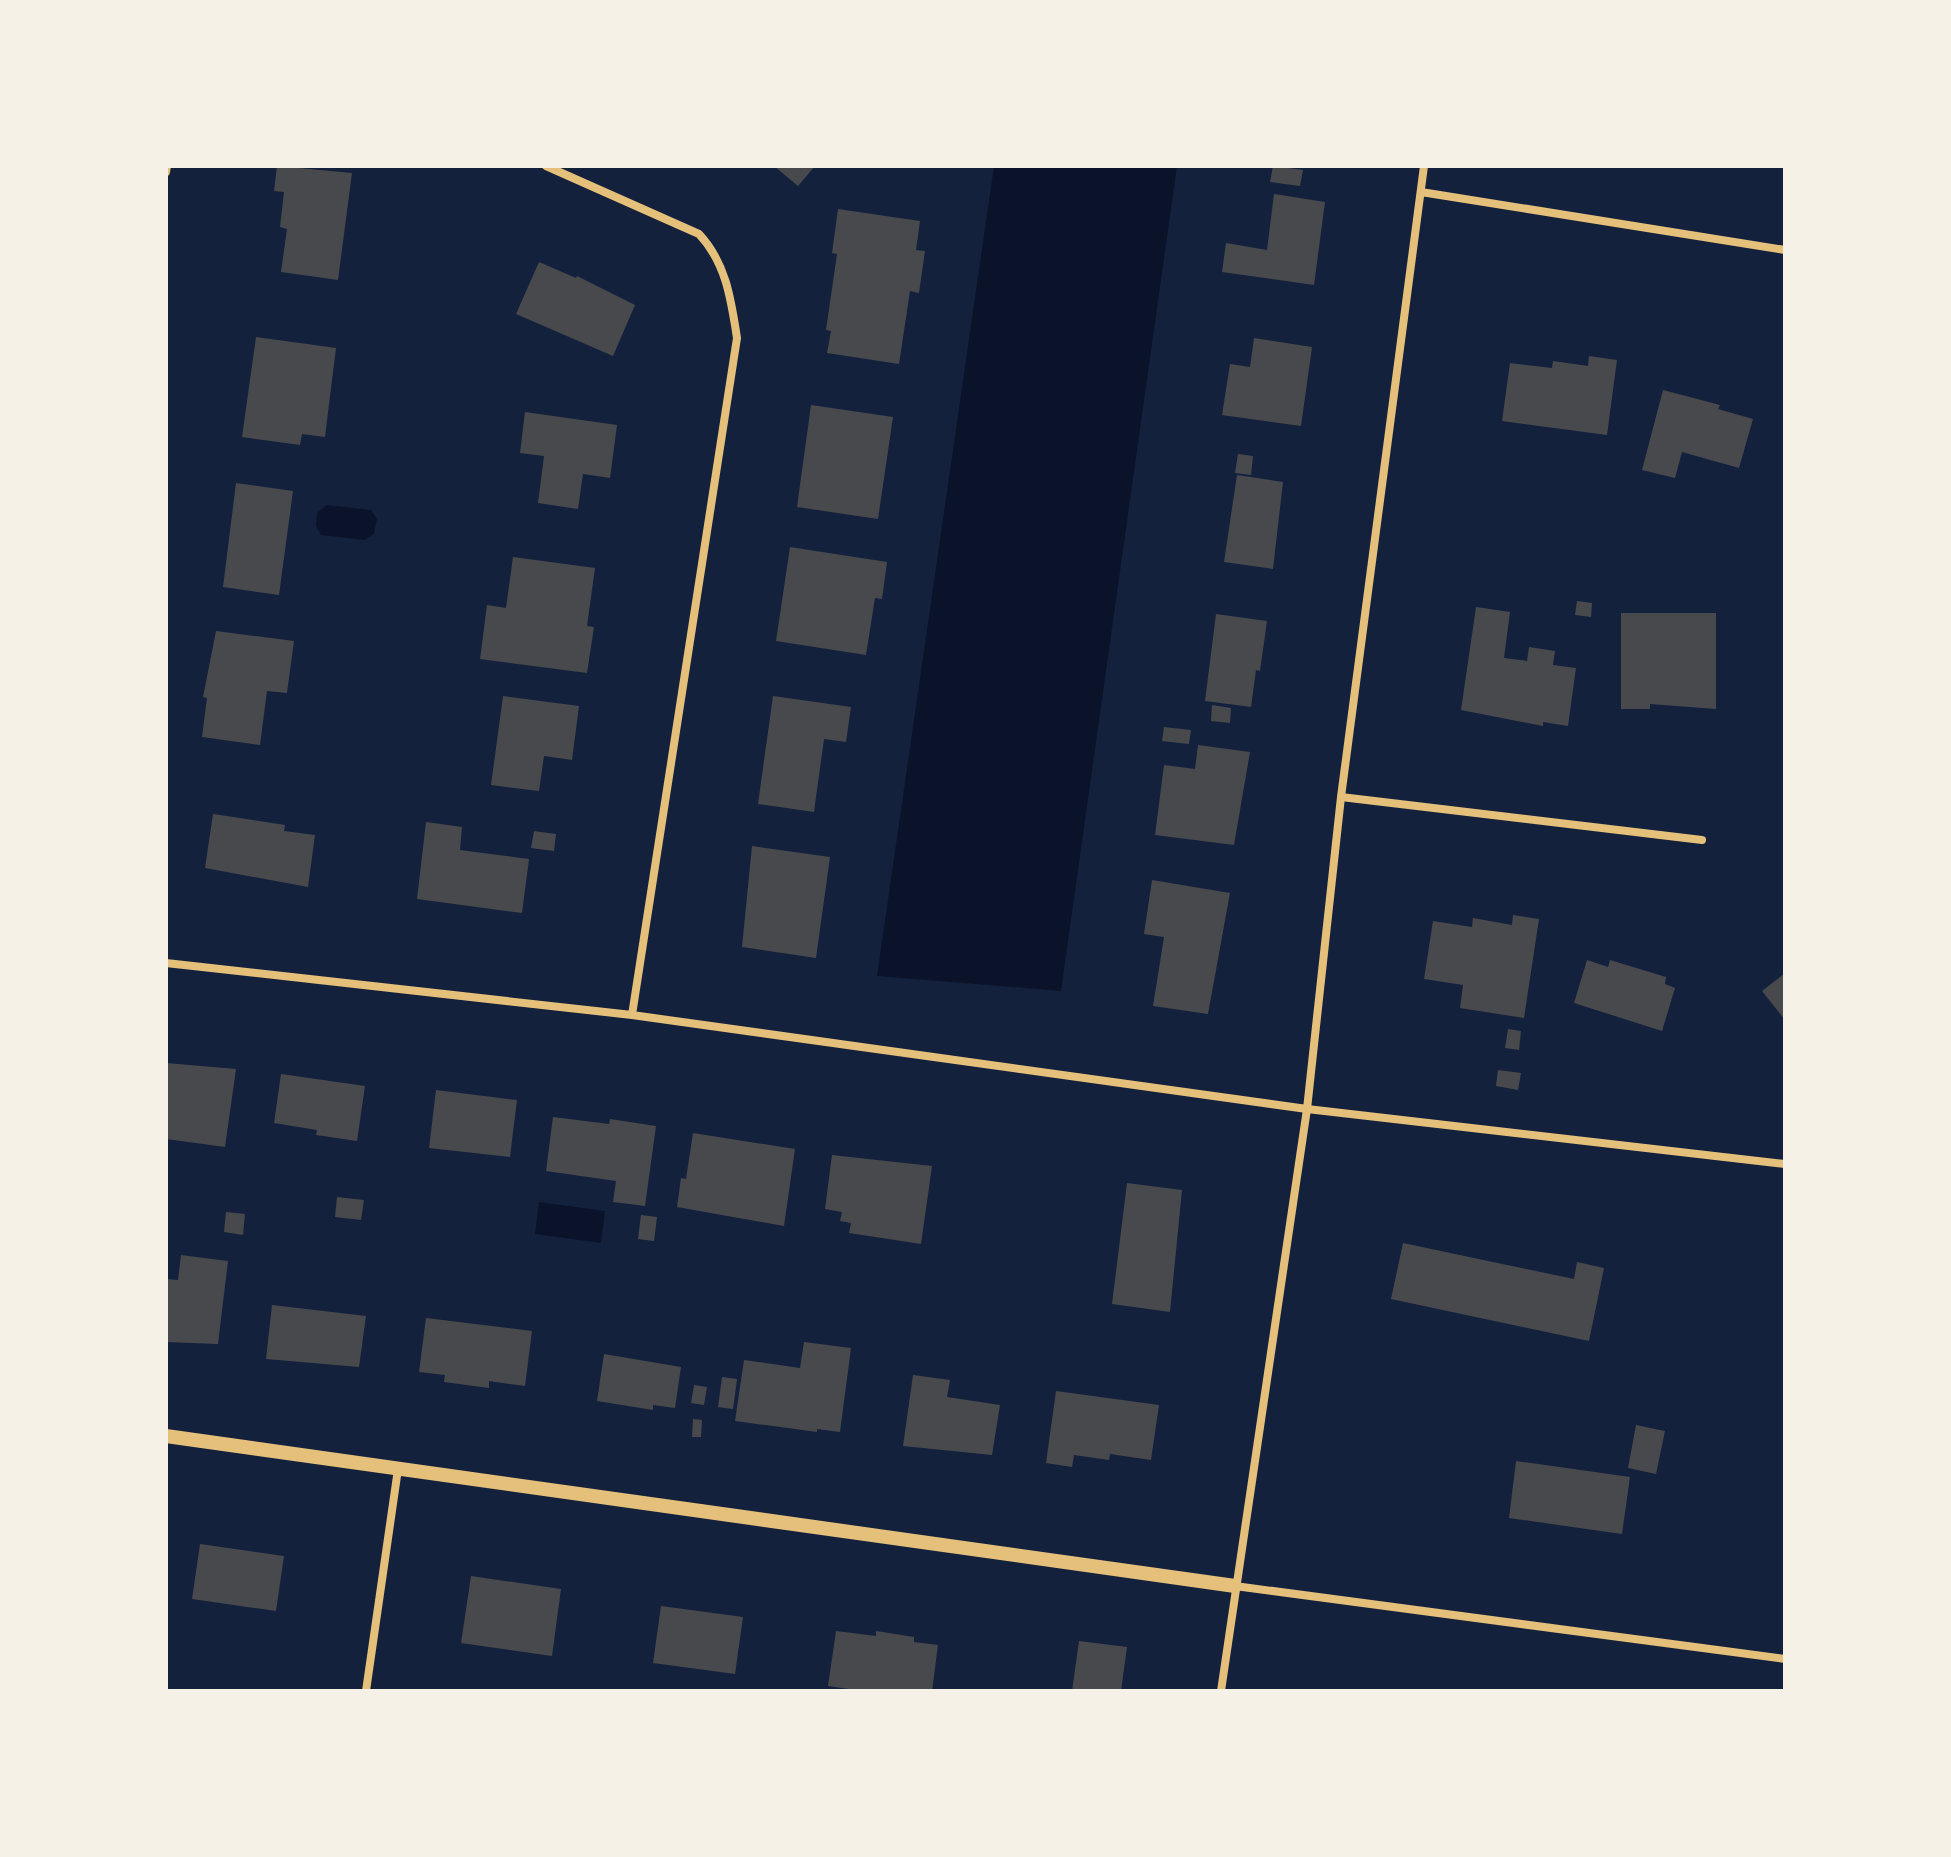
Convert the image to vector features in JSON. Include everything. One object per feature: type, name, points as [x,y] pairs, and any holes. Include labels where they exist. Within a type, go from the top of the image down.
[{"type":"street","points":[[166,172],[167,166]]},
{"type":"street","points":[[546,166],[699,234],[715,251],[729,290],[737,338],[632,1015]]},
{"type":"street","points":[[1221,1691],[1307,1109],[1341,797],[1424,166]]},
{"type":"street","points":[[1421,192],[1785,250]]},
{"type":"street","points":[[1341,797],[1702,840]]},
{"type":"street","points":[[166,963],[632,1015],[1307,1109],[1785,1164]]},
{"type":"street","points":[[166,1436],[1235,1586],[1785,1659]]},
{"type":"street","points":[[366,1691],[398,1469]]},
{"type":"water","points":[[994,166],[1177,166],[1061,991],[877,976]]},
{"type":"water","points":[[327,505],[371,510],[377,519],[374,534],[365,540],[321,535],[316,526],[317,513]]},
{"type":"water","points":[[539,1202],[605,1211],[601,1243],[535,1234]]},
{"type":"building","points":[[277,166],[352,173],[338,280],[281,272],[287,229],[280,227],[284,192],[274,191]]},
{"type":"building","points":[[774,166],[815,166],[798,186]]},
{"type":"building","points":[[1273,166],[1303,170],[1300,186],[1270,182]]},
{"type":"building","points":[[1274,194],[1325,202],[1314,285],[1222,272],[1226,243],[1267,250]]},
{"type":"building","points":[[838,209],[920,221],[916,250],[925,251],[919,293],[910,291],[899,364],[827,353],[831,331],[826,330],[837,254],[832,253]]},
{"type":"building","points":[[539,262],[577,276],[635,305],[613,356],[516,314]]},
{"type":"building","points":[[256,337],[336,348],[325,437],[302,434],[300,445],[242,437]]},
{"type":"building","points":[[1254,338],[1312,347],[1301,426],[1222,415],[1230,364],[1250,367]]},
{"type":"building","points":[[1589,356],[1617,360],[1607,435],[1502,421],[1510,363],[1552,368],[1553,361],[1588,366]]},
{"type":"building","points":[[1663,390],[1720,405],[1718,409],[1753,419],[1739,468],[1682,452],[1675,478],[1642,470]]},
{"type":"building","points":[[811,405],[893,417],[878,519],[797,507]]},
{"type":"building","points":[[525,412],[617,425],[610,478],[583,474],[578,509],[538,503],[544,456],[520,453]]},
{"type":"building","points":[[1238,454],[1253,456],[1251,475],[1235,473]]},
{"type":"building","points":[[1237,475],[1283,482],[1273,569],[1224,562]]},
{"type":"building","points":[[236,483],[293,491],[279,595],[223,587]]},
{"type":"building","points":[[790,547],[887,562],[882,599],[875,598],[866,655],[776,641]]},
{"type":"building","points":[[513,557],[595,568],[587,626],[594,627],[587,673],[480,659],[487,605],[506,608]]},
{"type":"building","points":[[1577,601],[1592,603],[1591,617],[1575,615]]},
{"type":"building","points":[[1476,607],[1510,612],[1504,658],[1527,661],[1529,647],[1555,651],[1553,665],[1576,668],[1568,726],[1543,722],[1543,726],[1461,710]]},
{"type":"building","points":[[1621,613],[1716,613],[1716,709],[1650,704],[1650,709],[1621,709]]},
{"type":"building","points":[[1216,614],[1267,621],[1251,707],[1205,701]]},
{"type":"building","points":[[216,631],[294,641],[287,693],[267,691],[260,745],[202,737],[207,698],[203,697]]},
{"type":"building","points":[[503,696],[579,706],[572,760],[544,756],[539,791],[491,785]]},
{"type":"building","points":[[773,696],[851,707],[846,742],[824,739],[814,812],[758,804]]},
{"type":"building","points":[[1212,705],[1231,708],[1230,723],[1211,721]]},
{"type":"building","points":[[1164,727],[1191,730],[1189,744],[1162,741]]},
{"type":"building","points":[[1198,745],[1250,752],[1234,845],[1155,835],[1164,765],[1195,769]]},
{"type":"building","points":[[213,814],[285,825],[284,831],[315,835],[308,887],[205,868]]},
{"type":"building","points":[[426,822],[462,827],[460,850],[529,859],[522,913],[417,899]]},
{"type":"building","points":[[534,831],[556,834],[554,851],[531,848]]},
{"type":"building","points":[[752,846],[830,857],[816,958],[742,947]]},
{"type":"building","points":[[1152,880],[1230,893],[1208,1014],[1153,1006],[1164,937],[1144,934]]},
{"type":"building","points":[[1513,915],[1539,919],[1524,1018],[1460,1008],[1463,985],[1424,979],[1433,921],[1472,927],[1473,918],[1512,925]]},
{"type":"building","points":[[1587,960],[1608,967],[1610,960],[1666,977],[1665,984],[1675,988],[1662,1031],[1574,1003]]},
{"type":"building","points":[[1785,973],[1785,1020],[1762,991]]},
{"type":"building","points":[[1508,1029],[1521,1031],[1519,1050],[1505,1048]]},
{"type":"building","points":[[166,1063],[236,1069],[225,1147],[166,1139]]},
{"type":"building","points":[[1498,1070],[1521,1073],[1518,1090],[1496,1086]]},
{"type":"building","points":[[281,1074],[365,1086],[357,1141],[316,1135],[317,1130],[274,1123]]},
{"type":"building","points":[[436,1090],[517,1100],[510,1157],[429,1148]]},
{"type":"building","points":[[553,1117],[609,1124],[610,1119],[656,1126],[645,1206],[613,1202],[616,1181],[546,1171]]},
{"type":"building","points":[[693,1133],[795,1149],[784,1226],[677,1207],[681,1178],[686,1179]]},
{"type":"building","points":[[832,1155],[932,1166],[921,1244],[849,1233],[851,1223],[840,1221],[842,1212],[825,1209]]},
{"type":"building","points":[[1127,1183],[1182,1190],[1170,1312],[1112,1304]]},
{"type":"building","points":[[337,1197],[364,1200],[361,1220],[335,1217]]},
{"type":"building","points":[[226,1212],[245,1214],[243,1235],[224,1232]]},
{"type":"building","points":[[641,1215],[657,1217],[654,1241],[638,1239]]},
{"type":"building","points":[[1403,1243],[1574,1279],[1577,1262],[1604,1268],[1589,1341],[1391,1299]]},
{"type":"building","points":[[181,1255],[228,1261],[218,1344],[166,1342],[166,1279],[178,1280]]},
{"type":"building","points":[[272,1305],[366,1316],[359,1367],[266,1359]]},
{"type":"building","points":[[426,1318],[532,1331],[525,1386],[489,1381],[489,1388],[444,1382],[445,1375],[419,1372]]},
{"type":"building","points":[[804,1342],[851,1348],[840,1432],[735,1421],[744,1360],[800,1368]]},
{"type":"building","points":[[604,1354],[681,1367],[675,1408],[653,1405],[653,1410],[597,1401]]},
{"type":"building","points":[[913,1375],[950,1380],[947,1397],[1000,1405],[992,1455],[903,1446]]},
{"type":"building","points":[[722,1377],[737,1379],[733,1409],[718,1407]]},
{"type":"building","points":[[694,1385],[707,1387],[704,1405],[691,1403]]},
{"type":"building","points":[[1056,1391],[1159,1405],[1151,1460],[1110,1454],[1109,1460],[1074,1455],[1072,1467],[1046,1463]]},
{"type":"building","points":[[693,1419],[702,1420],[701,1437],[692,1437]]},
{"type":"building","points":[[1636,1425],[1665,1431],[1656,1474],[1628,1468]]},
{"type":"building","points":[[1516,1461],[1630,1477],[1622,1534],[1509,1518]]},
{"type":"building","points":[[200,1544],[284,1556],[276,1611],[192,1599]]},
{"type":"building","points":[[471,1576],[561,1589],[552,1656],[461,1643]]},
{"type":"building","points":[[661,1606],[743,1617],[735,1674],[653,1663]]},
{"type":"building","points":[[836,1631],[876,1636],[876,1631],[914,1637],[914,1642],[938,1645],[932,1691],[862,1691],[828,1686]]},
{"type":"building","points":[[1079,1641],[1127,1647],[1121,1691],[1072,1691]]}]
